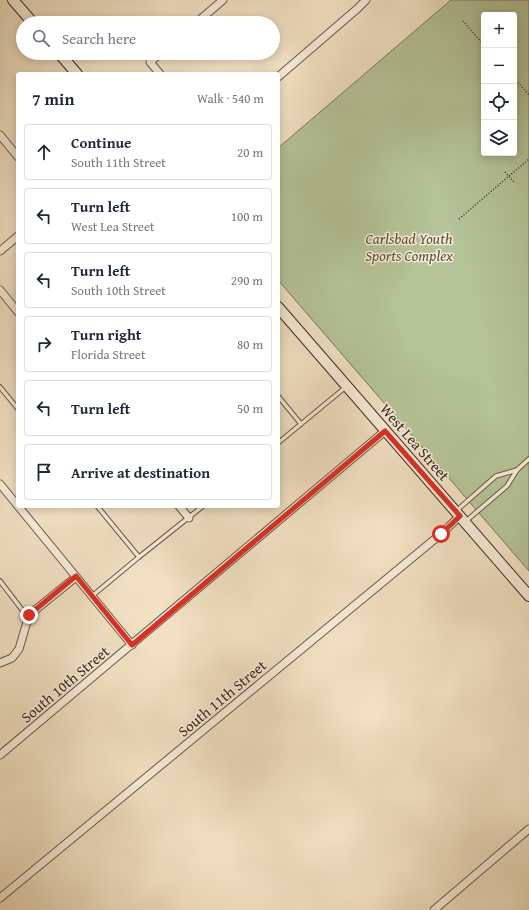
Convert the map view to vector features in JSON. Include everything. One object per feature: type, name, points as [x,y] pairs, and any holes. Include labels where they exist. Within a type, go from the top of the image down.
[{"type":"main road","points":[[13,0],[27,16]]},
{"type":"main road","points":[[65,60],[75,72]]},
{"type":"main road","name":"West Lea Street","points":[[280,308],[529,596]]},
{"type":"street","points":[[204,16],[223,0]]},
{"type":"street","points":[[280,74],[357,10],[366,0]]},
{"type":"street","points":[[152,60],[150,62],[158,72]]},
{"type":"street","points":[[0,135],[16,155]]},
{"type":"street","points":[[0,251],[16,238]]},
{"type":"street","points":[[0,290],[16,310]]},
{"type":"street","name":"South 10th Street","points":[[0,755],[385,431]]},
{"type":"street","points":[[0,484],[16,504]]},
{"type":"street","points":[[20,508],[132,645]]},
{"type":"street","points":[[181,508],[189,518]]},
{"type":"street","name":"South 11th Street","points":[[0,898],[460,517]]},
{"type":"street","points":[[0,663],[12,658],[19,648],[29,615],[76,576]]},
{"type":"street","points":[[434,910],[529,829]]},
{"type":"lane","points":[[280,441],[347,386]]},
{"type":"lane","points":[[0,387],[16,407]]},
{"type":"lane","points":[[280,398],[301,424]]},
{"type":"lane","points":[[460,517],[507,486],[517,470],[529,459]]},
{"type":"lane","points":[[460,517],[496,476],[517,470]]},
{"type":"lane","points":[[99,508],[139,557]]},
{"type":"lane","points":[[92,596],[201,508]]},
{"type":"lane","points":[[0,581],[23,611],[29,615]]},
{"type":"path","points":[[463,21],[481,41]]},
{"type":"path","points":[[517,81],[529,95]]},
{"type":"path","points":[[459,220],[529,159]]},
{"type":"path","points":[[505,172],[514,182]]},
{"type":"green space","name":"Carlsbad Youth Sports Complex","points":[[451,0],[529,0],[529,571],[280,282],[280,146]]},
{"type":"route","points":[[29,615],[76,576],[132,645],[385,431],[460,516],[441,534]]}]
